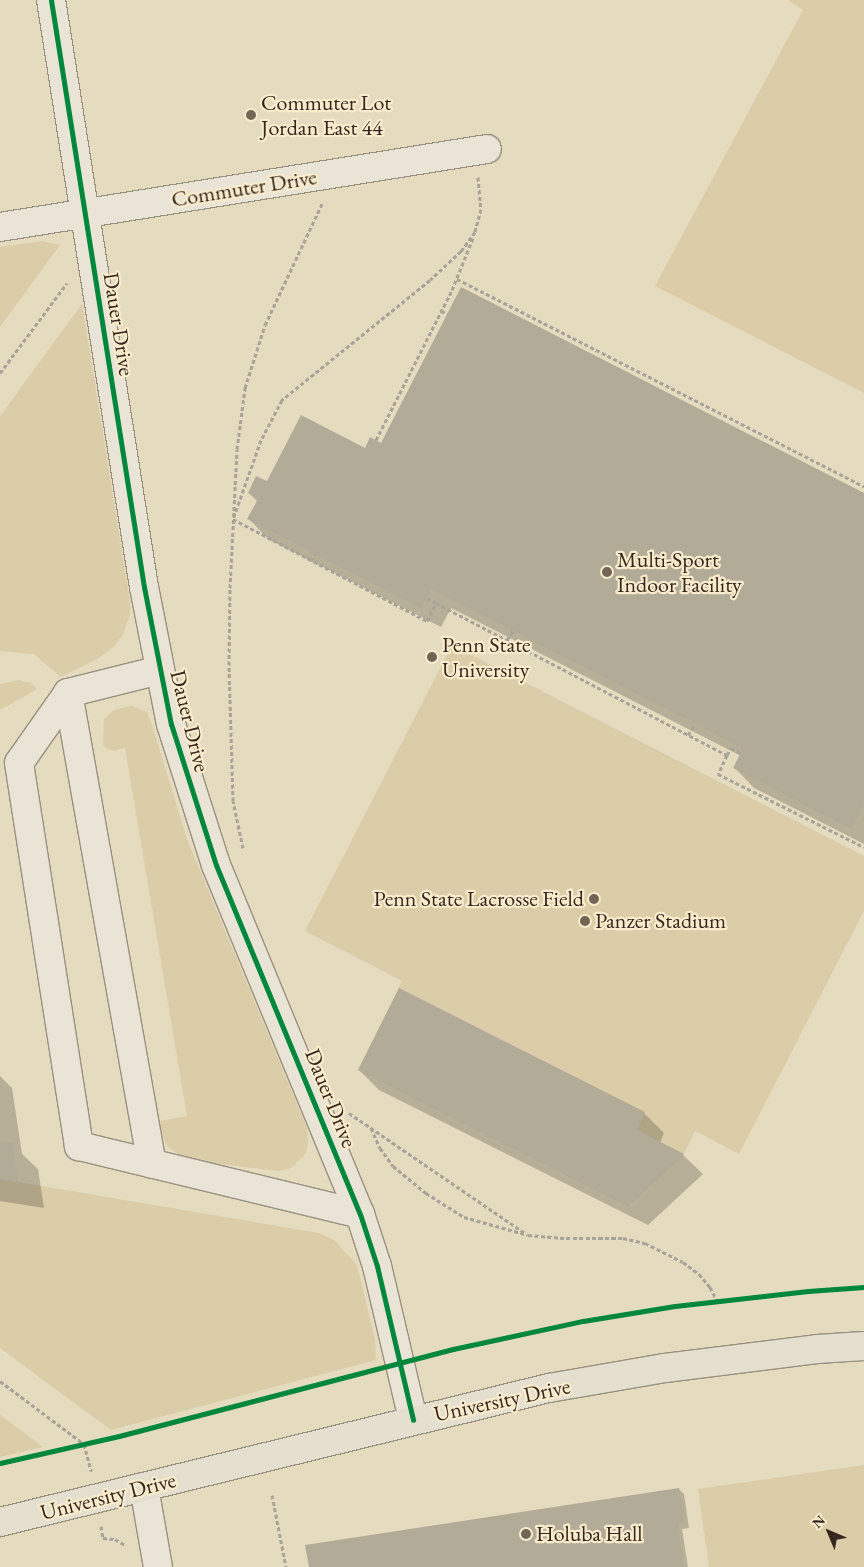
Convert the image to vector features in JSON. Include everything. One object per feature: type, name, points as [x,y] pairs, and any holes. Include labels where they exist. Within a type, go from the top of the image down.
[{"type":"main road","name":"University Drive","points":[[0,1522],[549,1388],[666,1368],[817,1349],[864,1346]]},
{"type":"street","name":"Dauer Drive","points":[[51,0],[144,587],[172,724],[216,865],[360,1214],[377,1266],[413,1420]]},
{"type":"street","name":"Commuter Drive","points":[[0,227],[487,149]]},
{"type":"street","points":[[160,670],[68,694],[19,763],[78,1146],[360,1214]]},
{"type":"street","points":[[68,694],[152,1164]]},
{"type":"street","points":[[144,1487],[158,1567]]},
{"type":"path","points":[[376,440],[457,279],[475,232],[481,209],[478,177]]},
{"type":"path","points":[[244,853],[233,802],[229,720],[229,617],[237,449],[246,388],[265,325],[322,204]]},
{"type":"path","points":[[233,519],[261,440],[282,400],[430,280],[462,251],[475,232]]},
{"type":"path","points":[[0,373],[72,275]]},
{"type":"path","points":[[457,279],[864,486]]},
{"type":"path","points":[[441,310],[448,314]]},
{"type":"path","points":[[246,482],[252,485]]},
{"type":"path","points":[[233,519],[427,621],[436,603]]},
{"type":"path","points":[[311,561],[315,554]]},
{"type":"path","points":[[427,598],[727,755]]},
{"type":"path","points":[[507,640],[513,631]]},
{"type":"path","points":[[688,735],[694,724]]},
{"type":"path","points":[[741,753],[731,748],[718,774],[864,846]]},
{"type":"path","points":[[348,1112],[528,1235]]},
{"type":"path","points":[[371,1128],[380,1148],[393,1166],[448,1209],[483,1224],[528,1235],[622,1238],[645,1244],[683,1262],[699,1274],[710,1287],[717,1301]]},
{"type":"path","points":[[708,1302],[726,1300]]},
{"type":"path","points":[[0,1381],[84,1444],[103,1538]]},
{"type":"path","points":[[76,1446],[93,1442]]},
{"type":"path","points":[[272,1495],[286,1567]]},
{"type":"shaded area","points":[[788,0],[864,0],[864,393],[655,286],[803,10]]},
{"type":"shaded area","points":[[42,241],[60,245],[0,327],[0,247]]},
{"type":"shaded area","points":[[82,304],[130,601],[130,614],[123,635],[113,647],[99,658],[61,677],[34,654],[0,651],[0,416]]},
{"type":"shaded area","name":"Panzer Stadium","points":[[452,645],[864,856],[864,911],[739,1154],[695,1131],[684,1154],[628,1206],[358,1070],[402,981],[305,931]]},
{"type":"shaded area","points":[[19,680],[31,683],[37,689],[0,710],[0,684]]},
{"type":"shaded area","points":[[131,706],[147,712],[187,839],[307,1128],[308,1142],[306,1153],[291,1168],[278,1171],[187,1160],[168,1147],[162,1135],[160,1121],[187,1116],[125,748],[114,751],[106,748],[103,744],[104,719],[114,710]]},
{"type":"shaded area","points":[[0,1179],[319,1233],[334,1240],[357,1265],[375,1339],[376,1360],[111,1430],[0,1348]]},
{"type":"shaded area","points":[[0,1415],[43,1447],[0,1457]]},
{"type":"shaded area","points":[[864,1465],[864,1567],[709,1567],[698,1489]]},
{"type":"building","name":"Multi-Sport Indoor Facility","points":[[461,287],[864,493],[864,804],[851,829],[733,768],[743,748],[431,589],[421,608],[247,519],[258,499],[248,493],[256,476],[267,481],[301,415],[365,448],[370,437],[381,443]]},
{"type":"building","points":[[399,988],[645,1112],[637,1130],[684,1154],[628,1206],[358,1070]]},
{"type":"building","points":[[12,1142],[18,1182],[0,1180],[0,1143]]},
{"type":"building","name":"Holuba Hall","points":[[679,1488],[684,1523],[678,1524],[684,1567],[309,1567],[305,1545]]},
{"type":"cycle path","points":[[51,0],[144,587],[171,724],[216,865],[360,1214],[377,1266],[413,1420]]},
{"type":"cycle path","points":[[0,1463],[119,1436],[453,1349],[583,1321],[675,1306],[808,1291],[864,1287]]},
{"type":"place","name":"Commuter Lot Jordan East 44","points":[[251,115]]},
{"type":"place","name":"Multi-Sport Indoor Facility","points":[[607,572]]},
{"type":"place","name":"Penn State University","points":[[432,657]]},
{"type":"place","name":"Penn State Lacrosse Field","points":[[594,899]]},
{"type":"place","name":"Panzer Stadium","points":[[585,921]]},
{"type":"place","name":"Holuba Hall","points":[[526,1534]]}]
